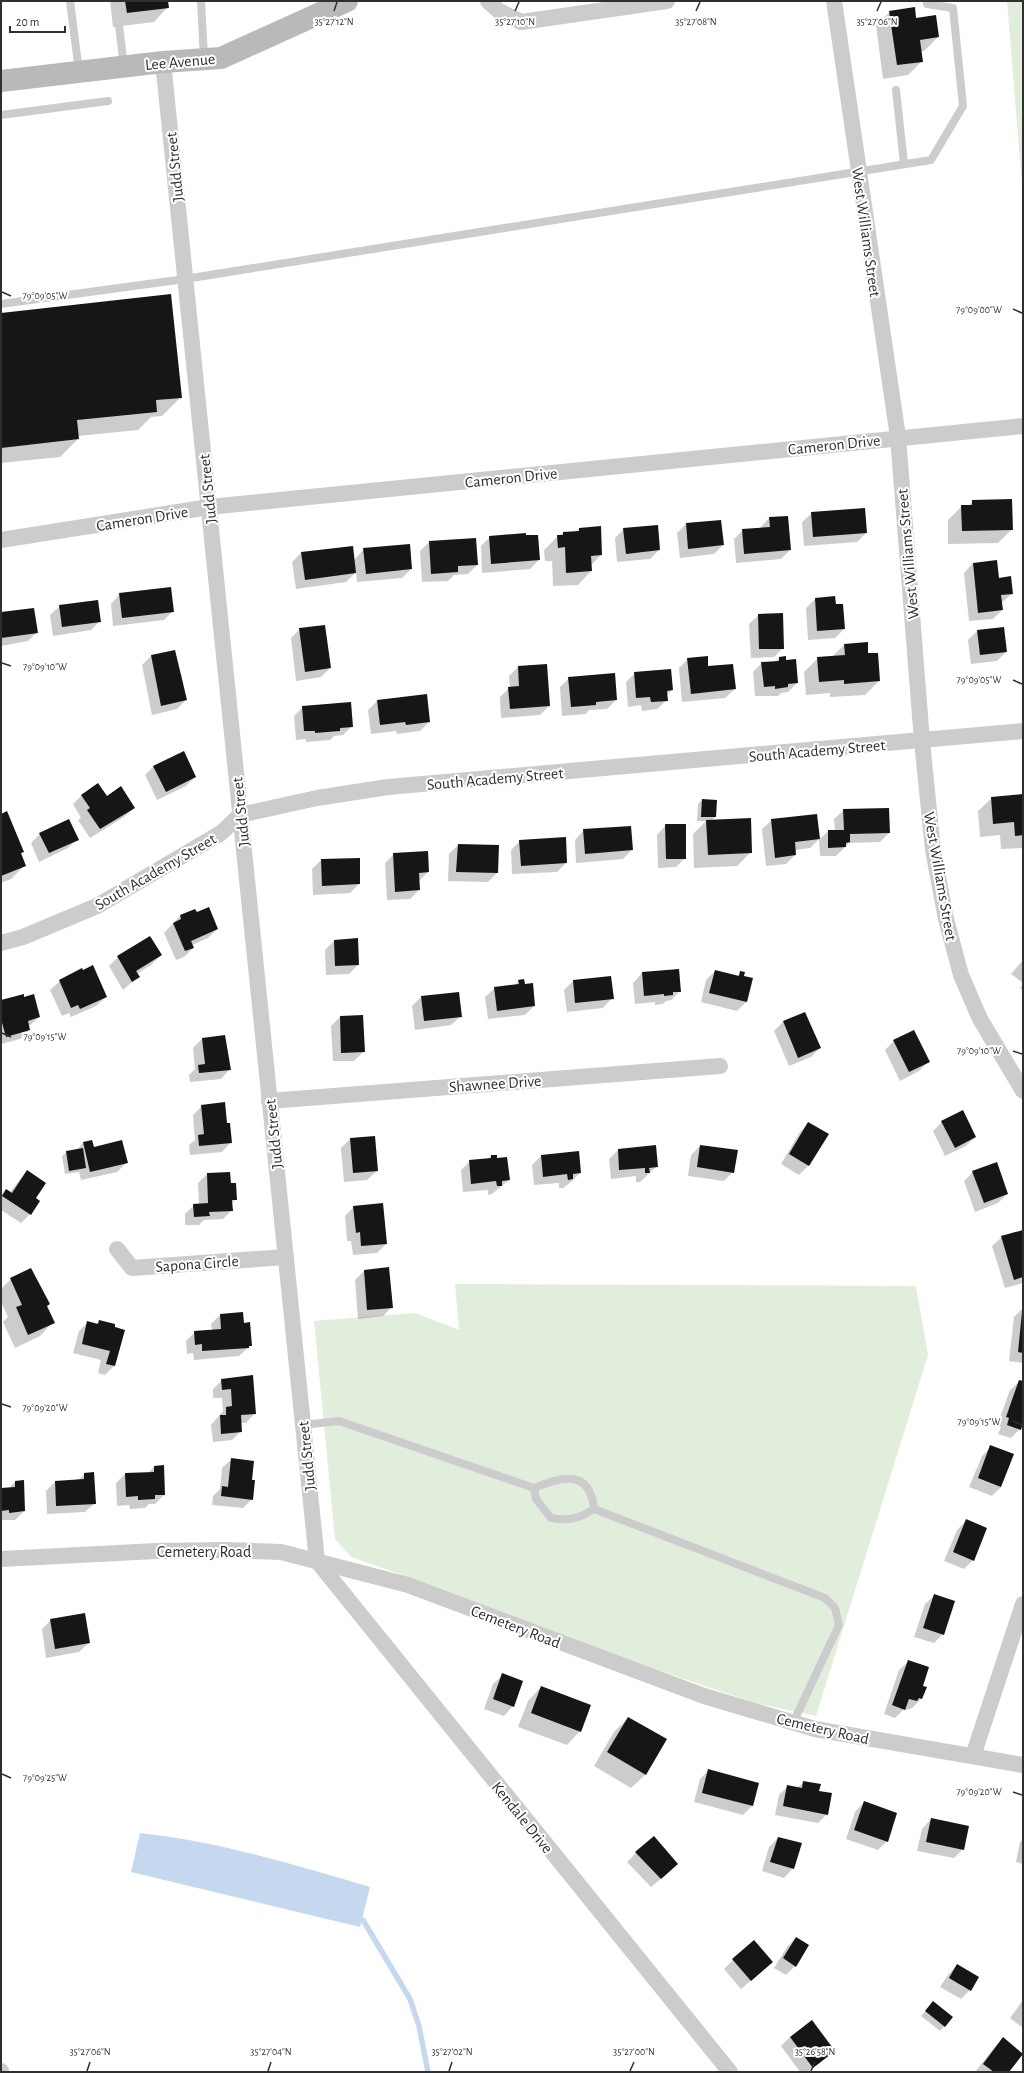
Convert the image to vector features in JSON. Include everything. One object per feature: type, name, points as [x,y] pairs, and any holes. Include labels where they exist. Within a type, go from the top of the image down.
[{"type":"street","name":"Lee Avenue","points":[[1,81],[163,62],[221,58],[347,1]]},
{"type":"street","points":[[488,1],[499,11],[521,22],[596,6],[667,1]]},
{"type":"street","name":"West Williams Street","points":[[834,1],[898,437],[922,741],[933,850],[946,919],[961,975],[980,1019],[1023,1091]]},
{"type":"street","name":"Judd Street","points":[[163,62],[317,1561]]},
{"type":"street","name":"Cameron Drive","points":[[1,540],[209,507],[898,437],[1023,426]]},
{"type":"street","name":"South Academy Street","points":[[1,943],[23,937],[97,906],[221,833],[240,815],[317,798],[388,787],[1023,731]]},
{"type":"street","name":"Shawnee Drive","points":[[270,1101],[720,1066]]},
{"type":"street","name":"Sapona Circle","points":[[117,1249],[132,1268],[286,1257]]},
{"type":"street","name":"Cemetery Road","points":[[1,1559],[224,1550],[281,1552],[408,1585],[704,1696],[793,1723],[815,1729],[1023,1765]]},
{"type":"street","name":"Kendale Drive","points":[[317,1561],[730,2072]]},
{"type":"street","points":[[973,1756],[1023,1604]]},
{"type":"lane","points":[[70,1],[79,72]]},
{"type":"lane","points":[[116,1],[124,67]]},
{"type":"lane","points":[[201,1],[204,59]]},
{"type":"lane","points":[[1,304],[185,279],[931,160],[963,106],[953,8],[927,4],[927,1]]},
{"type":"lane","points":[[896,90],[904,164]]},
{"type":"lane","points":[[1,115],[108,100]]},
{"type":"lane","points":[[303,1425],[339,1421],[534,1488],[554,1479],[566,1477],[577,1480],[585,1486],[592,1496],[594,1509]]},
{"type":"lane","points":[[534,1488],[536,1499],[550,1518],[572,1520],[586,1515],[594,1509]]},
{"type":"lane","points":[[594,1509],[825,1598],[835,1608],[839,1625],[793,1723]]},
{"type":"green space","points":[[1007,1],[1023,1],[1023,198]]},
{"type":"green space","points":[[455,1284],[916,1286],[928,1355],[816,1716],[755,1703],[602,1651],[442,1589],[351,1557],[335,1539],[314,1321],[415,1313],[459,1330]]},
{"type":"water","points":[[140,1833],[227,1848],[285,1862],[370,1887],[360,1927],[131,1872]]},
{"type":"building","points":[[125,1],[168,1],[169,8],[127,13]]},
{"type":"building","points":[[915,7],[916,18],[936,15],[939,37],[920,40],[923,62],[897,65],[889,11]]},
{"type":"building","points":[[171,294],[182,398],[156,400],[157,412],[77,420],[79,439],[1,448],[1,313]]},
{"type":"building","points":[[1012,499],[1013,530],[962,531],[961,505],[972,505],[972,500]]},
{"type":"building","points":[[865,508],[867,533],[813,537],[811,512]]},
{"type":"building","points":[[788,516],[791,550],[744,554],[742,529],[770,527],[769,517]]},
{"type":"building","points":[[721,520],[724,545],[688,549],[686,523]]},
{"type":"building","points":[[658,525],[660,550],[626,554],[623,528]]},
{"type":"building","points":[[601,526],[602,555],[591,556],[592,571],[566,573],[565,547],[558,548],[557,535],[563,535],[563,532],[579,531],[579,528]]},
{"type":"building","points":[[526,533],[526,535],[538,535],[540,560],[491,564],[489,536]]},
{"type":"building","points":[[476,538],[478,565],[458,566],[458,572],[431,574],[429,541]]},
{"type":"building","points":[[410,544],[412,569],[366,574],[363,548]]},
{"type":"building","points":[[353,546],[356,573],[305,580],[301,552]]},
{"type":"building","points":[[997,560],[999,578],[1011,576],[1013,594],[1001,595],[1003,610],[978,613],[973,563]]},
{"type":"building","points":[[171,587],[174,612],[122,618],[119,593]]},
{"type":"building","points":[[835,596],[836,604],[843,604],[845,629],[817,631],[815,598]]},
{"type":"building","points":[[98,600],[101,622],[62,627],[59,605]]},
{"type":"building","points":[[34,608],[38,633],[1,638],[1,612]]},
{"type":"building","points":[[783,613],[784,649],[759,649],[758,614]]},
{"type":"building","points":[[325,625],[331,668],[305,672],[299,628]]},
{"type":"building","points":[[1004,627],[1007,652],[980,655],[977,630]]},
{"type":"building","points":[[868,642],[868,653],[878,653],[880,681],[844,684],[844,680],[819,682],[817,657],[845,655],[844,644]]},
{"type":"building","points":[[175,650],[187,700],[161,706],[151,655]]},
{"type":"building","points":[[708,656],[708,666],[733,664],[736,689],[691,694],[687,658]]},
{"type":"building","points":[[786,656],[786,660],[796,659],[798,683],[788,684],[788,687],[775,689],[775,686],[764,687],[761,662],[779,661],[779,657]]},
{"type":"building","points":[[547,664],[550,706],[510,709],[508,687],[519,686],[518,666]]},
{"type":"building","points":[[671,669],[673,690],[667,691],[668,701],[651,702],[650,697],[636,698],[634,672]]},
{"type":"building","points":[[615,673],[617,700],[596,702],[596,705],[571,707],[568,677]]},
{"type":"building","points":[[427,694],[430,722],[406,725],[405,722],[380,725],[377,700]]},
{"type":"building","points":[[351,702],[353,727],[340,728],[340,731],[315,733],[315,731],[304,731],[302,706]]},
{"type":"building","points":[[184,751],[196,777],[166,792],[153,766]]},
{"type":"building","points":[[98,783],[107,796],[121,786],[135,808],[100,829],[87,810],[90,808],[81,795]]},
{"type":"building","points":[[1023,794],[1023,835],[1015,836],[1014,822],[993,824],[991,797]]},
{"type":"building","points":[[702,799],[717,800],[716,817],[701,817]]},
{"type":"building","points":[[889,808],[890,833],[850,834],[850,842],[846,843],[846,847],[828,848],[828,830],[844,830],[843,809]]},
{"type":"building","points":[[7,811],[24,852],[21,853],[26,866],[1,876],[1,814]]},
{"type":"building","points":[[817,814],[820,839],[795,842],[796,855],[775,858],[771,819]]},
{"type":"building","points":[[751,818],[752,853],[708,855],[706,820]]},
{"type":"building","points":[[69,819],[79,840],[49,853],[39,833]]},
{"type":"building","points":[[665,824],[686,824],[686,859],[666,859]]},
{"type":"building","points":[[631,826],[633,850],[585,854],[583,829]]},
{"type":"building","points":[[566,837],[567,863],[521,866],[519,840]]},
{"type":"building","points":[[458,844],[499,845],[498,873],[456,872]]},
{"type":"building","points":[[428,851],[429,872],[419,873],[420,890],[395,892],[393,853]]},
{"type":"building","points":[[360,858],[360,884],[322,886],[321,859]]},
{"type":"building","points":[[209,907],[218,929],[191,941],[194,948],[185,951],[173,923],[181,919],[180,915],[195,909],[197,912]]},
{"type":"building","points":[[150,936],[162,955],[136,971],[140,977],[132,982],[117,956]]},
{"type":"building","points":[[358,938],[359,965],[335,966],[334,940]]},
{"type":"building","points":[[93,965],[107,997],[80,1009],[78,1005],[71,1008],[59,980],[82,968],[83,970]]},
{"type":"building","points":[[679,969],[681,992],[673,992],[673,995],[664,996],[664,994],[644,996],[642,972]]},
{"type":"building","points":[[715,970],[739,976],[740,971],[745,972],[744,976],[753,978],[747,1002],[709,993]]},
{"type":"building","points":[[611,976],[614,999],[575,1003],[573,980]]},
{"type":"building","points":[[524,979],[525,984],[533,983],[535,1006],[497,1011],[494,987],[519,984],[518,980]]},
{"type":"building","points":[[459,992],[462,1017],[424,1021],[421,996]]},
{"type":"building","points":[[24,994],[24,997],[34,994],[40,1017],[28,1021],[30,1030],[6,1037],[1,1019],[1,1000]]},
{"type":"building","points":[[805,1012],[821,1048],[798,1058],[783,1021]]},
{"type":"building","points":[[363,1015],[365,1052],[341,1053],[340,1016]]},
{"type":"building","points":[[914,1030],[930,1062],[909,1072],[893,1040]]},
{"type":"building","points":[[225,1035],[231,1070],[199,1073],[198,1065],[205,1064],[202,1038]]},
{"type":"building","points":[[225,1102],[227,1123],[230,1123],[232,1143],[199,1146],[198,1135],[204,1134],[201,1105]]},
{"type":"building","points":[[963,1110],[976,1137],[955,1148],[941,1121]]},
{"type":"building","points":[[808,1122],[829,1134],[809,1166],[789,1154]]},
{"type":"building","points":[[375,1136],[378,1171],[353,1173],[350,1138]]},
{"type":"building","points":[[92,1140],[94,1147],[122,1140],[128,1163],[90,1172],[83,1142]]},
{"type":"building","points":[[656,1145],[658,1167],[649,1168],[650,1173],[645,1173],[645,1168],[619,1170],[618,1149]]},
{"type":"building","points":[[700,1145],[738,1150],[734,1173],[697,1167]]},
{"type":"building","points":[[83,1148],[86,1168],[69,1171],[66,1151]]},
{"type":"building","points":[[579,1151],[581,1173],[573,1174],[573,1179],[568,1180],[567,1174],[543,1177],[541,1155]]},
{"type":"building","points":[[491,1155],[497,1155],[497,1158],[507,1157],[510,1180],[502,1181],[502,1186],[497,1186],[496,1181],[471,1184],[469,1160],[491,1158]]},
{"type":"building","points":[[997,1162],[1008,1194],[984,1203],[972,1171]]},
{"type":"building","points":[[27,1170],[46,1183],[36,1198],[40,1201],[31,1215],[2,1196],[6,1189],[12,1193]]},
{"type":"building","points":[[230,1172],[231,1183],[236,1183],[237,1200],[232,1200],[233,1211],[209,1212],[210,1216],[194,1217],[193,1204],[208,1203],[207,1173]]},
{"type":"building","points":[[383,1203],[387,1244],[361,1246],[360,1232],[356,1233],[353,1206]]},
{"type":"building","points":[[1023,1230],[1023,1277],[1014,1280],[1001,1236]]},
{"type":"building","points":[[389,1267],[393,1308],[367,1310],[364,1270]]},
{"type":"building","points":[[31,1268],[50,1304],[47,1306],[55,1323],[28,1335],[16,1307],[22,1305],[10,1278]]},
{"type":"building","points":[[243,1312],[244,1323],[250,1322],[252,1346],[249,1346],[249,1348],[202,1351],[202,1344],[195,1345],[194,1331],[221,1329],[220,1314]]},
{"type":"building","points":[[1023,1312],[1023,1353],[1018,1352]]},
{"type":"building","points":[[99,1320],[115,1324],[115,1327],[125,1330],[115,1366],[106,1364],[110,1351],[82,1344],[87,1321],[98,1324]]},
{"type":"building","points":[[253,1375],[256,1414],[241,1415],[242,1432],[221,1434],[220,1415],[226,1415],[226,1407],[232,1406],[231,1389],[222,1390],[221,1379]]},
{"type":"building","points":[[1019,1380],[1023,1381],[1023,1423],[1021,1430],[1007,1425],[1009,1418],[1006,1417]]},
{"type":"building","points":[[990,1445],[1014,1454],[1001,1487],[978,1478]]},
{"type":"building","points":[[231,1458],[254,1461],[252,1480],[255,1480],[253,1500],[221,1496],[222,1486],[228,1487]]},
{"type":"building","points":[[164,1465],[165,1495],[155,1495],[155,1499],[138,1500],[138,1496],[126,1497],[125,1473],[154,1472],[154,1466]]},
{"type":"building","points":[[94,1472],[96,1504],[56,1506],[55,1481],[84,1479],[84,1473]]},
{"type":"building","points":[[24,1480],[25,1511],[9,1513],[9,1510],[1,1511],[1,1488],[15,1487],[15,1481]]},
{"type":"building","points":[[966,1519],[987,1528],[974,1561],[953,1552]]},
{"type":"building","points":[[934,1594],[955,1601],[944,1635],[923,1628]]},
{"type":"building","points":[[85,1613],[90,1643],[55,1649],[50,1619]]},
{"type":"building","points":[[908,1660],[929,1667],[923,1686],[927,1687],[922,1699],[919,1698],[917,1701],[909,1699],[905,1710],[892,1705]]},
{"type":"building","points":[[502,1673],[523,1681],[514,1707],[493,1699]]},
{"type":"building","points":[[541,1686],[591,1705],[581,1732],[531,1713]]},
{"type":"building","points":[[628,1717],[667,1739],[646,1775],[607,1752]]},
{"type":"building","points":[[708,1769],[759,1783],[753,1806],[702,1793]]},
{"type":"building","points":[[803,1781],[821,1784],[819,1791],[832,1793],[828,1815],[783,1806],[787,1785],[802,1788]]},
{"type":"building","points":[[864,1801],[897,1813],[888,1842],[854,1830]]},
{"type":"building","points":[[931,1818],[969,1826],[964,1850],[926,1842]]},
{"type":"building","points":[[654,1836],[678,1864],[661,1879],[635,1852]]},
{"type":"building","points":[[778,1837],[802,1843],[794,1869],[770,1862]]},
{"type":"building","points":[[796,1937],[809,1945],[796,1967],[783,1958]]},
{"type":"building","points":[[754,1940],[773,1962],[751,1981],[732,1959]]},
{"type":"building","points":[[957,1964],[979,1977],[971,1991],[949,1978]]},
{"type":"building","points":[[933,2001],[953,2017],[945,2027],[925,2011]]},
{"type":"building","points":[[812,2020],[835,2051],[813,2068],[790,2037]]},
{"type":"building","points":[[1003,2037],[1023,2054],[1009,2072],[994,2072],[983,2064]]},
{"type":"waterway","points":[[357,1918],[363,1920],[410,1999],[419,2026],[428,2072]]}]
